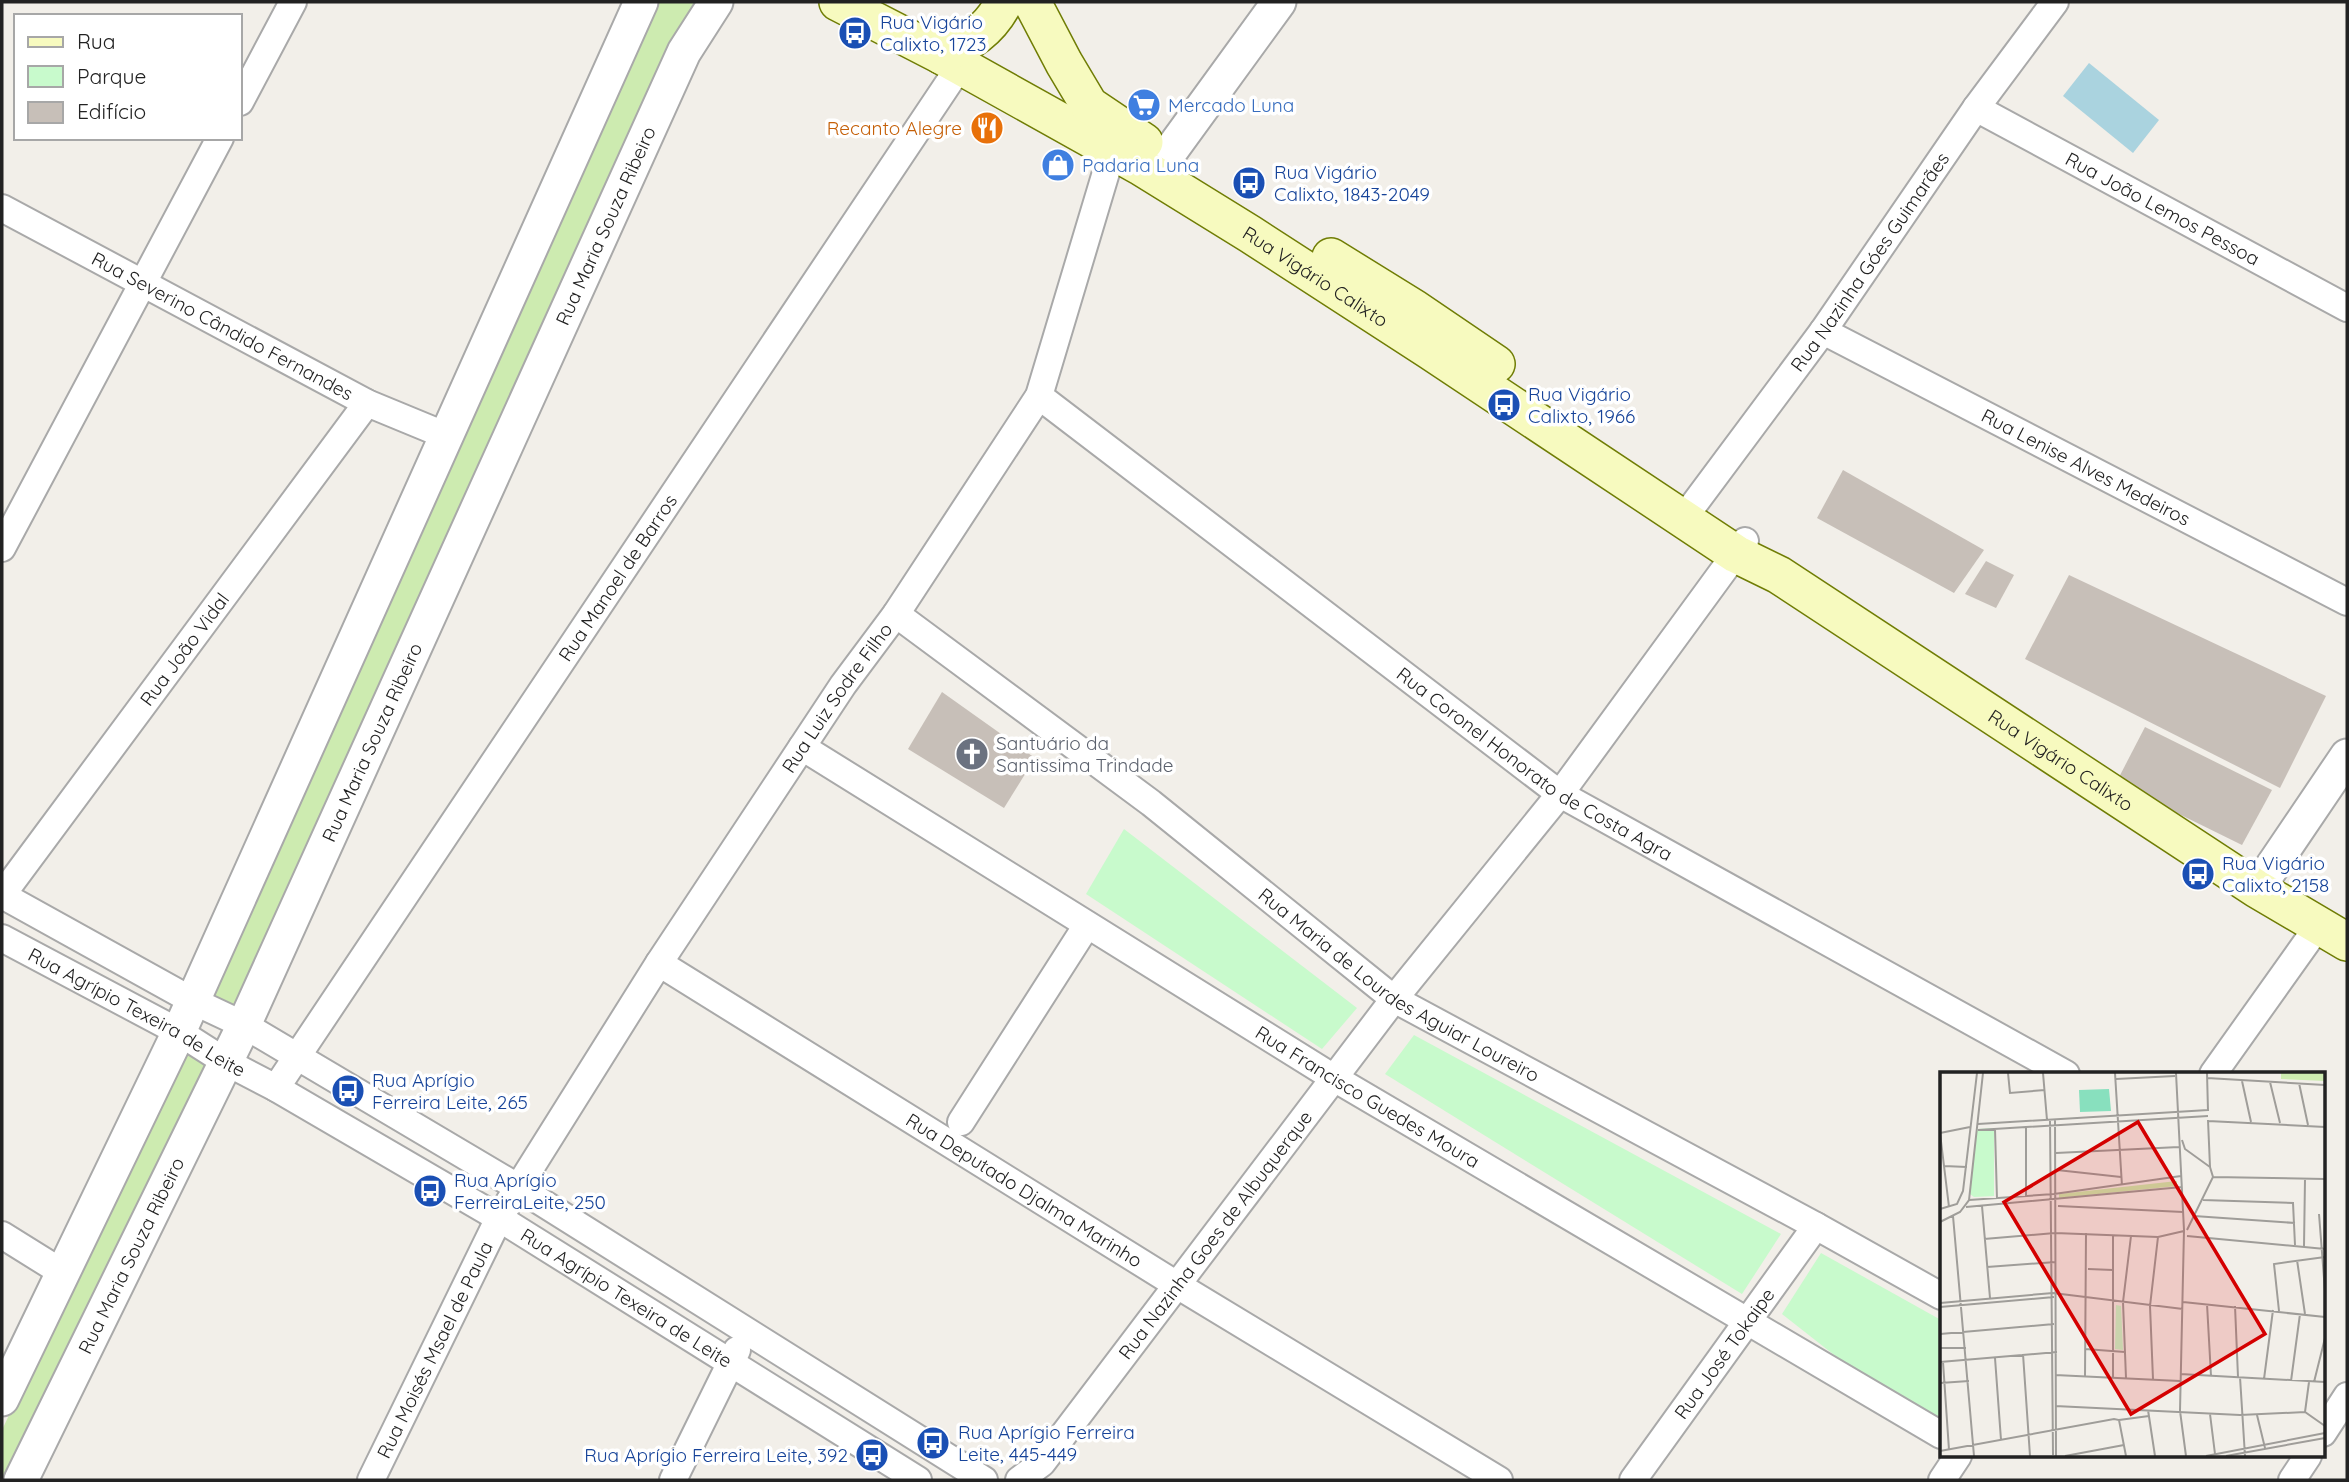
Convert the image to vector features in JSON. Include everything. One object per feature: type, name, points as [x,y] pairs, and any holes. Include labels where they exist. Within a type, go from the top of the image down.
[{"type":"main road","name":"Rua Vigário Calixto","points":[[838,2],[1113,149],[1689,510]]},
{"type":"main road","name":"Rua Vigário Calixto","points":[[1028,3],[1089,105],[1415,309],[1779,575],[2257,889],[2333,933]]},
{"type":"main road","points":[[951,61],[963,46],[991,24],[1028,3]]},
{"type":"street","points":[[242,98],[293,2]]},
{"type":"street","points":[[2,1399],[179,1032],[642,2]]},
{"type":"street","name":"Rua Maria Souza Ribeiro","points":[[21,1480],[244,1025],[684,52],[716,2]]},
{"type":"street","points":[[1167,156],[1279,2]]},
{"type":"street","name":"Rua Nazinha Góes Guimarães","points":[[1689,510],[1823,331],[1976,108],[2055,2]]},
{"type":"street","name":"Rua Manoel de Barros","points":[[276,1088],[951,61]]},
{"type":"street","name":"Rua João Lemos Pessoa","points":[[1976,108],[2347,309]]},
{"type":"street","points":[[2,548],[219,140]]},
{"type":"street","name":"Rua Luiz Sodre Filho","points":[[499,1218],[659,963],[843,685],[896,614],[1039,396],[1113,149]]},
{"type":"street","name":"Rua Severino Cândido Fernandes","points":[[2,208],[367,403],[447,436]]},
{"type":"street","name":"Rua Lenise Alves Medeiros","points":[[1823,331],[2347,602]]},
{"type":"street","name":"Rua Coronel Honorato de Costa Agra","points":[[1039,396],[1560,794],[2062,1072]]},
{"type":"street","name":"Rua João Vidal","points":[[2,895],[367,403]]},
{"type":"street","name":"Rua Nazinha Goes de Albuquerque","points":[[1018,1480],[1041,1471],[1177,1285],[1394,999],[1560,794],[1741,547]]},
{"type":"street","name":"Rua Maria de Lourdes Aguiar Loureiro","points":[[896,614],[1151,803],[1394,999],[1940,1295]]},
{"type":"street","name":"Rua Francisco Guedes Moura","points":[[802,747],[1334,1078],[1940,1433]]},
{"type":"street","points":[[2257,889],[2347,757]]},
{"type":"street","name":"Rua Agrípio Texeira de Leite","points":[[2,895],[296,1055],[519,1188],[984,1480]]},
{"type":"street","points":[[961,1122],[1087,925]]},
{"type":"street","points":[[2215,1072],[2333,933]]},
{"type":"street","name":"Rua Agrípio Texeira de Leite","points":[[2,938],[179,1032],[226,1062],[276,1088],[499,1218],[919,1480]]},
{"type":"street","name":"Rua Deputado Djalma Marinho","points":[[659,963],[1177,1285],[1499,1480]]},
{"type":"street","name":"Rua Moisés Msael de Paula","points":[[371,1480],[499,1218]]},
{"type":"street","name":"Rua José Tokaipe","points":[[1633,1480],[1816,1226]]},
{"type":"street","points":[[2,1235],[63,1273]]},
{"type":"street","points":[[673,1480],[748,1331]]},
{"type":"street","points":[[2324,1431],[2347,1396]]},
{"type":"street","points":[[1942,1480],[1957,1458]]},
{"type":"street","points":[[2292,1480],[2307,1458]]},
{"type":"green space","points":[[655,2],[707,2],[240,1011],[206,997]]},
{"type":"green space","points":[[1124,829],[1357,1008],[1322,1049],[1086,894]]},
{"type":"green space","points":[[1414,1035],[1781,1234],[1742,1294],[1385,1074]]},
{"type":"green space","points":[[183,1045],[214,1066],[9,1480],[2,1480],[2,1430]]},
{"type":"green space","points":[[1821,1253],[1940,1319],[1940,1423],[1852,1369],[1782,1314]]},
{"type":"water","points":[[2089,63],[2159,120],[2133,153],[2063,96]]},
{"type":"building","points":[[1843,470],[1984,550],[1954,593],[1817,518]]},
{"type":"building","points":[[1986,561],[2014,575],[1996,608],[1965,594]]},
{"type":"building","points":[[2069,575],[2326,696],[2280,788],[2025,659]]},
{"type":"building","name":"Santuário da Santissima Trindade","points":[[942,692],[1035,758],[1004,808],[908,749]]},
{"type":"building","points":[[2145,727],[2272,790],[2242,845],[2116,783]]},
{"type":"place","name":"Rua Vigário Calixto, 1723","points":[[855,33]]},
{"type":"place","name":"Mercado Luna","points":[[1144,105]]},
{"type":"place","name":"Recanto Alegre","points":[[987,128]]},
{"type":"place","name":"Padaria Luna","points":[[1058,165]]},
{"type":"place","name":"Rua Vigário Calixto, 1843-2049","points":[[1249,183]]},
{"type":"place","name":"Rua Vigário Calixto, 1966","points":[[1504,405]]},
{"type":"place","name":"Santuário da Santissima Trindade","points":[[972,754]]},
{"type":"place","name":"Rua Vigário Calixto, 2158","points":[[2198,874]]},
{"type":"place","name":"Rua Aprígio Ferreira Leite, 265","points":[[348,1091]]},
{"type":"place","name":"Rua Aprígio FerreiraLeite, 250","points":[[430,1191]]},
{"type":"place","name":"Rua Aprígio Ferreira Leite, 445-449","points":[[933,1443]]},
{"type":"place","name":"Rua Aprígio Ferreira Leite, 392","points":[[872,1455]]}]
